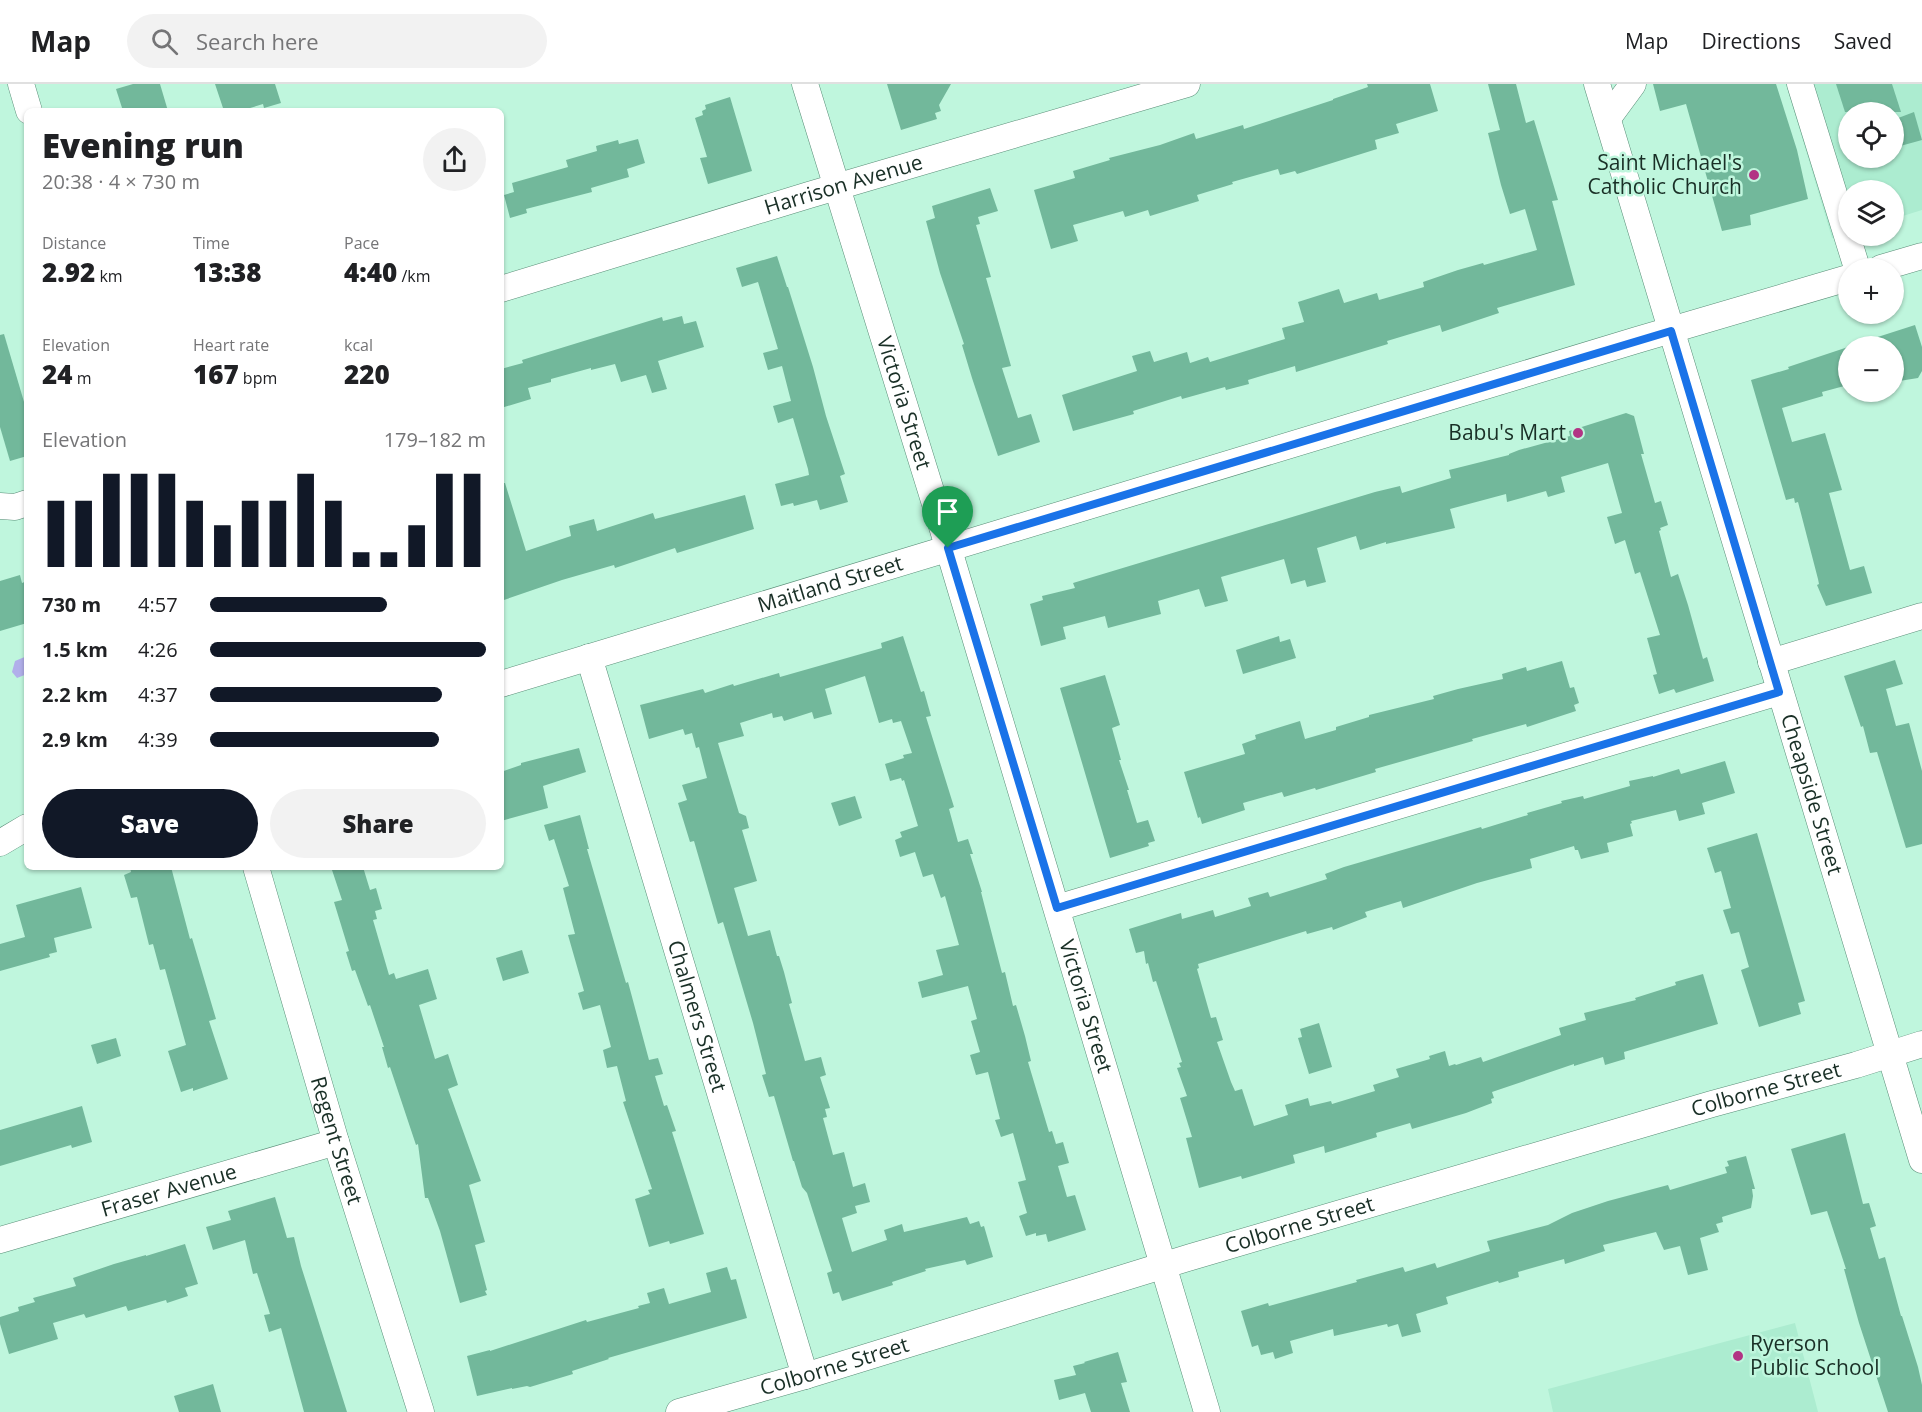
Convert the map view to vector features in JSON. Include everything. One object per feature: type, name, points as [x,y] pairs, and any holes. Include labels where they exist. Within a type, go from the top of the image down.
[{"type":"street","points":[[21,84],[28,108]]},
{"type":"street","name":"Victoria Street","points":[[805,84],[1057,908],[1207,1412]]},
{"type":"street","name":"Harrison Avenue","points":[[504,288],[1187,84]]},
{"type":"street","name":"Cheapside Street","points":[[1597,84],[1922,1160]]},
{"type":"street","points":[[1608,118],[1633,84]]},
{"type":"street","points":[[1800,84],[1854,258]]},
{"type":"street","points":[[1904,261],[1922,256]]},
{"type":"street","name":"Maitland Street","points":[[504,683],[1838,281]]},
{"type":"street","points":[[0,507],[15,507],[24,504]]},
{"type":"street","points":[[1771,662],[1922,616]]},
{"type":"street","name":"Chalmers Street","points":[[589,657],[804,1376]]},
{"type":"street","points":[[1057,908],[1779,692]]},
{"type":"street","points":[[0,843],[24,829]]},
{"type":"street","name":"Regent Street","points":[[257,870],[336,1142],[420,1412]]},
{"type":"street","name":"Colborne Street","points":[[679,1412],[1163,1266],[1922,1044]]},
{"type":"street","name":"Fraser Avenue","points":[[0,1240],[336,1142]]},
{"type":"shaded area","points":[[1786,84],[1922,84],[1922,210],[1904,216],[1904,180],[1838,180],[1838,236],[1832,238]]},
{"type":"shaded area","name":"Ryerson Public School","points":[[1795,1323],[1818,1412],[1553,1412],[1548,1389]]},
{"type":"water","points":[[24,657],[24,675],[17,678],[12,672],[15,661]]},
{"type":"building","points":[[133,84],[160,84],[167,108],[122,108],[116,89]]},
{"type":"building","points":[[215,84],[275,84],[281,103],[264,108],[263,104],[250,108],[223,108]]},
{"type":"building","points":[[887,84],[951,84],[939,105],[941,111],[935,113],[937,119],[901,130]]},
{"type":"building","points":[[1367,84],[1430,84],[1438,111],[1396,124],[1399,133],[1375,140],[1377,149],[1297,174],[1295,171],[1280,175],[1278,169],[1232,182],[1233,184],[1197,195],[1199,201],[1150,216],[1148,210],[1125,217],[1123,211],[1073,225],[1078,241],[1051,249],[1034,190],[1075,178],[1073,171],[1110,160],[1109,158],[1160,145],[1194,133],[1196,139],[1243,125],[1244,129],[1333,100],[1368,87]]},
{"type":"building","points":[[1488,84],[1516,84],[1526,123],[1534,120],[1558,200],[1552,201],[1575,285],[1497,308],[1499,313],[1442,332],[1440,325],[1387,341],[1388,344],[1296,372],[1295,366],[1248,380],[1249,384],[1226,390],[1225,387],[1182,399],[1181,396],[1133,411],[1134,414],[1073,431],[1062,395],[1137,371],[1132,356],[1150,351],[1154,362],[1187,352],[1190,363],[1208,357],[1210,362],[1285,339],[1282,328],[1304,322],[1298,302],[1339,289],[1344,303],[1377,293],[1379,300],[1424,287],[1423,282],[1458,270],[1537,250],[1525,209],[1510,214],[1501,185],[1488,133],[1500,130]]},
{"type":"building","name":"Saint Michael's Catholic Church","points":[[1653,84],[1776,84],[1797,150],[1808,199],[1750,215],[1751,225],[1722,231],[1686,104],[1660,111]]},
{"type":"building","points":[[1836,84],[1892,84],[1898,102],[1842,102]]},
{"type":"building","points":[[730,97],[752,171],[708,184],[700,158],[707,157],[695,118],[703,115],[705,105]]},
{"type":"building","points":[[1914,112],[1922,140],[1904,145],[1904,116]]},
{"type":"building","points":[[638,139],[645,163],[627,169],[629,177],[591,188],[592,192],[526,209],[527,213],[510,218],[504,195],[514,192],[512,183],[568,167],[566,160],[597,151],[596,146],[618,140],[619,144]]},
{"type":"building","points":[[990,188],[998,211],[978,217],[980,224],[976,225],[991,277],[986,278],[1011,366],[1002,368],[1018,418],[1031,414],[1040,442],[998,456],[972,378],[962,345],[964,344],[940,273],[926,221],[935,218],[932,206]]},
{"type":"building","points":[[777,256],[845,474],[840,476],[848,502],[820,510],[817,500],[794,506],[793,503],[781,506],[775,484],[809,475],[808,469],[793,418],[778,423],[773,406],[791,401],[782,366],[768,370],[763,353],[778,349],[758,282],[742,287],[736,268]]},
{"type":"building","points":[[682,316],[684,324],[696,321],[704,347],[658,361],[667,389],[652,393],[646,375],[621,382],[615,364],[551,379],[551,382],[528,388],[531,399],[504,407],[504,368],[523,363],[522,360],[662,317],[663,321]]},
{"type":"building","points":[[1915,325],[1922,347],[1922,371],[1918,378],[1904,380],[1904,336],[1881,336]]},
{"type":"building","points":[[4,334],[24,402],[24,457],[10,461],[0,427],[0,335]]},
{"type":"building","points":[[1838,350],[1838,388],[1822,392],[1823,396],[1782,408],[1792,442],[1825,433],[1842,490],[1829,493],[1850,570],[1864,566],[1872,593],[1826,606],[1817,585],[1819,584],[1818,579],[1798,502],[1795,503],[1794,498],[1786,500],[1751,380],[1789,369],[1788,367]]},
{"type":"building","points":[[1626,413],[1634,416],[1644,454],[1641,454],[1655,503],[1661,501],[1668,525],[1660,528],[1659,531],[1671,577],[1678,574],[1703,659],[1707,657],[1714,681],[1676,693],[1674,689],[1659,694],[1653,675],[1657,674],[1647,638],[1660,635],[1640,572],[1635,574],[1625,540],[1615,544],[1607,517],[1622,513],[1608,463],[1561,477],[1565,492],[1548,497],[1546,491],[1507,502],[1506,494],[1450,509],[1455,528],[1386,544],[1386,542],[1360,550],[1356,536],[1317,548],[1326,582],[1307,587],[1305,580],[1291,584],[1284,559],[1221,577],[1228,601],[1205,607],[1199,589],[1158,601],[1161,614],[1108,628],[1105,616],[1063,627],[1066,639],[1041,646],[1030,604],[1043,600],[1042,596],[1075,588],[1073,583],[1375,492],[1400,486],[1402,493],[1451,478],[1449,470],[1570,436],[1569,431]]},
{"type":"building","points":[[504,483],[526,551],[571,536],[569,526],[594,519],[597,531],[653,513],[655,519],[745,495],[754,529],[677,553],[675,548],[615,568],[614,565],[504,600]]},
{"type":"building","points":[[20,575],[22,583],[24,582],[24,624],[0,631],[0,581]]},
{"type":"building","points":[[903,636],[931,716],[926,717],[954,807],[949,809],[958,842],[968,839],[973,854],[970,854],[1002,973],[1005,972],[1013,1006],[1016,1005],[1031,1061],[1028,1062],[1049,1132],[1052,1131],[1056,1144],[1063,1142],[1069,1163],[1058,1166],[1067,1197],[1075,1195],[1086,1230],[1048,1242],[1046,1234],[1036,1236],[1036,1233],[1026,1236],[1019,1216],[1027,1213],[1018,1182],[1026,1180],[1013,1133],[1001,1137],[995,1120],[1000,1119],[988,1072],[976,1075],[970,1055],[980,1052],[971,1021],[977,1019],[968,986],[922,998],[918,982],[943,975],[936,950],[959,945],[945,896],[941,898],[933,874],[923,877],[915,852],[900,857],[895,840],[902,837],[900,832],[918,826],[904,780],[902,781],[901,778],[890,781],[885,764],[912,753],[901,721],[893,723],[892,719],[879,723],[865,676],[825,689],[832,714],[814,719],[812,712],[784,721],[782,716],[773,718],[772,713],[740,723],[744,736],[718,743],[739,813],[746,816],[749,828],[742,830],[757,881],[734,888],[748,936],[770,930],[784,972],[792,1003],[789,1004],[805,1061],[821,1057],[826,1075],[820,1077],[830,1108],[825,1109],[827,1117],[823,1118],[833,1155],[844,1152],[853,1187],[865,1183],[870,1202],[855,1206],[857,1213],[842,1218],[852,1252],[887,1240],[884,1230],[902,1224],[904,1232],[967,1217],[970,1224],[979,1221],[981,1227],[984,1226],[993,1257],[967,1265],[965,1260],[925,1269],[926,1271],[892,1282],[893,1285],[842,1301],[839,1292],[833,1294],[827,1273],[832,1271],[807,1193],[802,1187],[793,1161],[774,1096],[769,1097],[762,1075],[766,1074],[723,922],[718,924],[694,841],[690,842],[678,803],[687,800],[682,785],[707,778],[699,747],[696,748],[692,733],[685,735],[683,729],[649,739],[640,705],[703,689],[705,693],[779,673],[780,677],[882,648],[881,643]]},
{"type":"building","points":[[1279,636],[1280,642],[1290,639],[1296,658],[1243,674],[1236,650]]},
{"type":"building","points":[[1895,660],[1903,684],[1886,689],[1896,726],[1909,723],[1922,771],[1922,844],[1906,848],[1877,752],[1870,753],[1863,726],[1861,727],[1844,676]]},
{"type":"building","points":[[1562,661],[1570,688],[1574,687],[1579,703],[1574,705],[1576,711],[1527,727],[1526,724],[1472,739],[1473,741],[1375,769],[1376,772],[1316,790],[1315,788],[1284,797],[1282,792],[1243,803],[1245,810],[1202,824],[1200,817],[1198,818],[1184,772],[1245,754],[1242,744],[1256,739],[1255,735],[1300,721],[1305,739],[1336,730],[1336,727],[1369,717],[1369,715],[1434,699],[1433,696],[1458,689],[1503,679],[1502,674],[1526,667],[1527,671]]},
{"type":"building","points":[[1105,675],[1120,725],[1112,728],[1129,790],[1127,790],[1137,823],[1148,820],[1155,841],[1148,843],[1149,846],[1110,858],[1060,688]]},
{"type":"building","points":[[579,748],[586,772],[543,786],[548,808],[504,820],[504,771],[521,765],[521,763]]},
{"type":"building","points":[[1725,761],[1735,793],[1702,803],[1705,814],[1679,821],[1676,810],[1631,821],[1633,836],[1607,843],[1609,852],[1581,859],[1574,846],[1530,859],[1532,868],[1477,883],[1403,908],[1401,901],[1365,912],[1367,917],[1333,930],[1332,927],[1307,934],[1306,931],[1198,964],[1197,969],[1211,1018],[1216,1017],[1223,1040],[1217,1042],[1231,1082],[1235,1091],[1242,1089],[1254,1126],[1288,1115],[1285,1105],[1308,1098],[1310,1106],[1331,1101],[1332,1104],[1375,1091],[1373,1085],[1399,1077],[1396,1069],[1430,1059],[1429,1056],[1445,1051],[1449,1066],[1481,1057],[1483,1062],[1561,1035],[1559,1028],[1586,1020],[1584,1013],[1636,1000],[1635,998],[1676,985],[1675,982],[1703,974],[1718,1024],[1624,1052],[1625,1059],[1605,1065],[1603,1057],[1574,1066],[1574,1064],[1492,1092],[1494,1098],[1491,1099],[1492,1103],[1466,1113],[1412,1129],[1410,1123],[1376,1133],[1377,1137],[1325,1153],[1324,1146],[1293,1155],[1295,1163],[1242,1179],[1241,1176],[1199,1188],[1186,1138],[1192,1137],[1180,1098],[1187,1096],[1177,1068],[1181,1067],[1179,1063],[1182,1062],[1156,981],[1153,982],[1144,951],[1136,953],[1129,929],[1181,913],[1182,919],[1213,910],[1215,917],[1251,906],[1248,898],[1268,892],[1270,897],[1327,879],[1325,874],[1344,867],[1481,827],[1482,829],[1562,803],[1561,801],[1583,796],[1584,799],[1630,786],[1629,781],[1679,769],[1681,774]]},
{"type":"building","points":[[855,796],[862,818],[839,826],[831,803]]},
{"type":"building","points":[[580,815],[589,849],[587,849],[626,983],[628,982],[649,1060],[658,1058],[663,1074],[655,1076],[664,1106],[667,1105],[676,1131],[672,1132],[704,1234],[670,1244],[669,1241],[649,1247],[635,1199],[650,1194],[648,1190],[652,1189],[623,1102],[626,1101],[617,1066],[607,1068],[603,1050],[611,1047],[600,1005],[583,1010],[578,993],[584,991],[568,935],[575,934],[563,888],[569,886],[554,839],[549,841],[544,825]]},
{"type":"building","points":[[1757,833],[1805,1001],[1798,1003],[1801,1014],[1759,1027],[1741,970],[1749,967],[1739,932],[1731,934],[1723,910],[1731,908],[1721,871],[1715,873],[1707,848]]},
{"type":"building","points":[[131,870],[172,870],[190,939],[192,938],[216,1019],[209,1021],[228,1079],[193,1091],[193,1088],[181,1092],[168,1051],[186,1045],[165,969],[160,970],[153,944],[149,945],[137,897],[131,898],[124,875],[131,872]]},
{"type":"building","points":[[332,870],[364,870],[370,890],[376,888],[382,909],[375,911],[377,919],[373,920],[389,975],[394,973],[396,979],[428,969],[437,999],[419,1005],[435,1059],[448,1054],[458,1085],[448,1089],[481,1181],[469,1185],[485,1242],[475,1245],[487,1295],[460,1303],[440,1231],[428,1198],[425,1198],[418,1144],[416,1145],[390,1067],[388,1068],[382,1047],[384,1047],[370,1005],[368,1006],[355,970],[352,971],[346,952],[349,951],[334,902],[342,900]]},
{"type":"building","points":[[81,887],[92,928],[54,938],[57,952],[49,954],[50,957],[0,971],[0,944],[25,937],[16,905]]},
{"type":"building","points":[[522,950],[529,973],[503,981],[496,958]]},
{"type":"building","points":[[1319,1023],[1332,1067],[1309,1074],[1298,1038],[1302,1037],[1300,1029]]},
{"type":"building","points":[[116,1038],[121,1056],[97,1064],[91,1045]]},
{"type":"building","points":[[82,1106],[92,1142],[72,1148],[71,1145],[0,1166],[0,1130]]},
{"type":"building","points":[[1845,1133],[1863,1204],[1869,1203],[1876,1226],[1870,1228],[1879,1259],[1885,1257],[1918,1367],[1922,1385],[1922,1412],[1888,1412],[1859,1323],[1844,1269],[1846,1269],[1827,1211],[1811,1215],[1791,1149]]},
{"type":"building","points":[[1746,1156],[1755,1189],[1752,1189],[1751,1208],[1722,1217],[1723,1222],[1716,1224],[1719,1232],[1700,1238],[1708,1270],[1688,1275],[1680,1246],[1664,1250],[1656,1232],[1603,1245],[1605,1251],[1565,1264],[1564,1259],[1518,1272],[1519,1277],[1446,1297],[1448,1304],[1416,1314],[1421,1332],[1402,1337],[1398,1324],[1388,1327],[1387,1324],[1334,1336],[1333,1329],[1290,1341],[1293,1353],[1275,1359],[1273,1352],[1261,1355],[1258,1345],[1252,1347],[1241,1311],[1268,1303],[1269,1306],[1403,1267],[1405,1272],[1435,1263],[1437,1268],[1490,1251],[1487,1241],[1548,1225],[1572,1213],[1608,1201],[1668,1185],[1670,1190],[1727,1173],[1725,1167],[1729,1166],[1727,1161]]},
{"type":"building","points":[[275,1197],[287,1238],[294,1237],[347,1412],[304,1412],[281,1328],[269,1332],[264,1315],[270,1314],[257,1273],[253,1274],[245,1240],[213,1250],[206,1227],[231,1220],[228,1211]]},
{"type":"building","points":[[185,1244],[198,1284],[185,1288],[188,1296],[128,1311],[126,1306],[86,1318],[84,1314],[53,1323],[58,1339],[9,1354],[0,1317],[19,1311],[18,1307],[35,1302],[33,1298],[76,1286],[73,1278]]},
{"type":"building","points":[[727,1267],[731,1280],[736,1279],[747,1318],[608,1358],[572,1371],[573,1374],[530,1387],[512,1388],[477,1396],[467,1356],[490,1351],[586,1320],[587,1322],[639,1308],[638,1306],[650,1303],[647,1293],[664,1288],[669,1304],[711,1292],[706,1273]]},
{"type":"building","points":[[1118,1352],[1127,1382],[1121,1383],[1130,1412],[1091,1412],[1085,1393],[1059,1400],[1054,1380],[1076,1375],[1073,1366]]},
{"type":"building","points":[[213,1384],[221,1412],[179,1412],[174,1396]]},
{"type":"place","name":"Saint Michael's Catholic Church","points":[[1754,175]]},
{"type":"place","name":"Babu's Mart","points":[[1578,433]]},
{"type":"place","name":"Ryerson Public School","points":[[1738,1356]]},
{"type":"route","points":[[1671,331],[1779,692],[1057,908],[948,548],[1671,331]]}]
